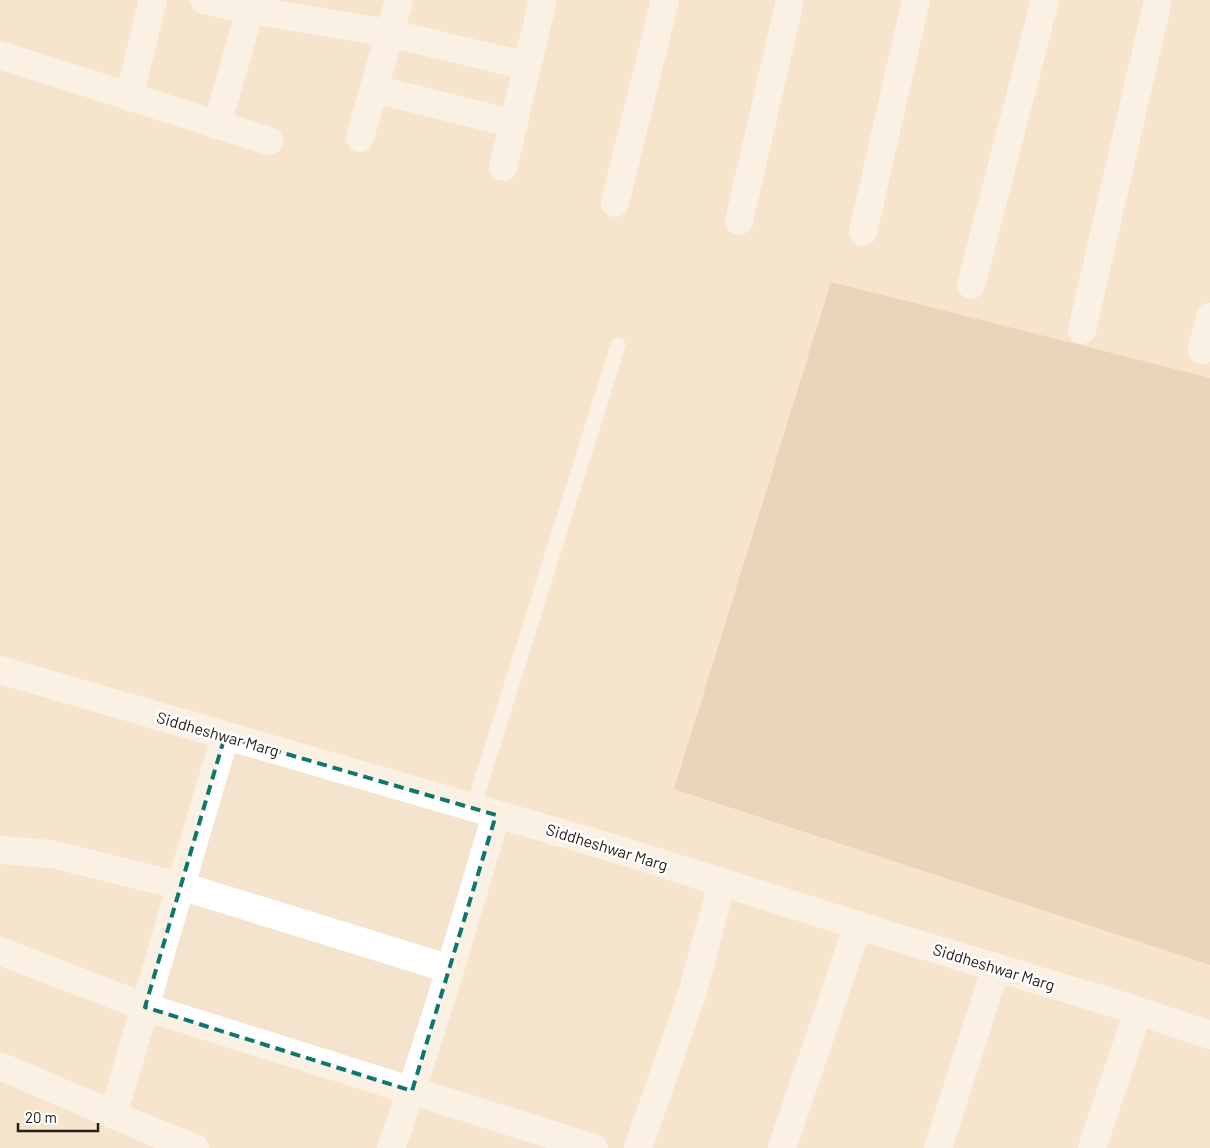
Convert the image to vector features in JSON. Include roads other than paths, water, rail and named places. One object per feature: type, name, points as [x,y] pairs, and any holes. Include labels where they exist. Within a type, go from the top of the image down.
[{"type":"street","points":[[130,97],[153,0]]},
{"type":"street","points":[[204,0],[252,5],[388,33],[527,66]]},
{"type":"street","points":[[360,138],[388,33],[399,0]]},
{"type":"street","points":[[503,167],[543,0]]},
{"type":"street","points":[[615,204],[665,0]]},
{"type":"street","points":[[740,221],[790,0]]},
{"type":"street","points":[[863,232],[916,0]]},
{"type":"street","points":[[971,286],[1045,0]]},
{"type":"street","points":[[1082,330],[1158,0]]},
{"type":"street","points":[[217,124],[252,5]]},
{"type":"street","points":[[0,55],[269,142]]},
{"type":"street","points":[[374,89],[514,124]]},
{"type":"street","points":[[1202,350],[1210,317]]},
{"type":"street","name":"Siddheshwar Marg","points":[[0,670],[613,848],[1210,1035]]},
{"type":"street","points":[[113,1115],[225,736]]},
{"type":"street","points":[[391,1148],[412,1091],[450,969],[485,812]]},
{"type":"street","points":[[0,850],[51,854],[181,886],[450,969]]},
{"type":"street","points":[[638,1148],[692,994],[722,883]]},
{"type":"street","points":[[782,1148],[858,925]]},
{"type":"street","points":[[0,951],[145,1007],[594,1148]]},
{"type":"street","points":[[938,1148],[996,968]]},
{"type":"street","points":[[1092,1148],[1138,1011]]},
{"type":"street","points":[[0,1066],[195,1148]]},
{"type":"lane","points":[[485,812],[618,345]]}]
